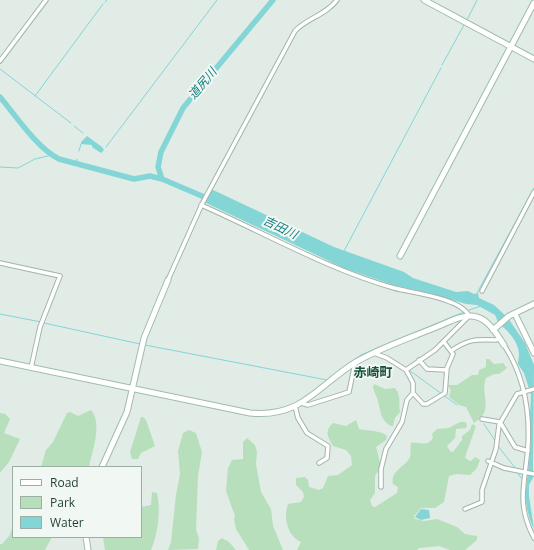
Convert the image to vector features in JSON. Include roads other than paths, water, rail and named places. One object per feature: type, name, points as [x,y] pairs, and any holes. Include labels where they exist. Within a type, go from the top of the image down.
[{"type":"street","points":[[0,61],[46,0]]},
{"type":"street","points":[[102,466],[123,421],[144,338],[202,204],[295,31],[302,24],[331,7],[337,0]]},
{"type":"street","points":[[424,0],[534,59]]},
{"type":"street","points":[[400,256],[534,3]]},
{"type":"street","points":[[482,292],[534,192]]},
{"type":"street","points":[[202,204],[369,281],[449,302],[465,309],[469,316]]},
{"type":"street","points":[[0,263],[60,276],[40,327],[31,368]]},
{"type":"street","points":[[494,329],[512,315],[534,304]]},
{"type":"street","points":[[512,315],[534,353]]},
{"type":"street","points":[[407,369],[444,342],[469,316]]},
{"type":"street","points":[[0,362],[250,413],[270,414],[301,403],[355,363],[374,353],[457,319],[469,316],[480,318],[494,329],[500,338],[521,379],[525,392],[528,451],[525,472],[523,510],[534,538]]},
{"type":"street","points":[[451,350],[464,342],[473,340],[496,340],[500,338]]},
{"type":"street","points":[[412,393],[425,405],[443,394],[446,370],[453,358],[451,350],[444,342]]},
{"type":"street","points":[[374,353],[407,369],[412,383],[412,393],[407,400],[402,422],[386,449],[382,470],[381,487]]},
{"type":"street","points":[[419,360],[427,370],[446,370]]},
{"type":"street","points":[[301,403],[308,404],[349,392],[355,363]]},
{"type":"street","points":[[465,509],[482,503],[482,490],[497,443],[500,422],[518,394],[534,389]]},
{"type":"street","points":[[295,406],[298,418],[307,433],[328,446],[327,458],[319,463]]},
{"type":"street","points":[[482,419],[500,422],[515,447],[528,451]]},
{"type":"street","points":[[490,462],[504,468],[534,474]]},
{"type":"street","points":[[86,538],[88,550]]},
{"type":"water","points":[[87,136],[102,147],[104,150],[101,153],[92,147],[92,145],[81,144]]},
{"type":"water","points":[[211,189],[334,247],[404,272],[413,278],[456,292],[468,291],[474,294],[478,293],[479,298],[494,305],[507,317],[499,324],[495,315],[477,305],[466,304],[433,294],[393,285],[344,268],[204,202]]},
{"type":"water","points":[[508,318],[525,343],[534,365],[533,473],[528,472],[531,443],[531,395],[524,373],[518,364],[519,350],[510,333],[500,325]]},
{"type":"water","points":[[528,473],[534,476],[529,485],[529,496],[534,529],[528,514],[526,501]]},
{"type":"water","points":[[421,509],[429,510],[430,518],[421,520],[415,517]]},
{"type":"waterway","points":[[106,147],[217,0]]},
{"type":"waterway","name":"道尻川","points":[[162,179],[158,167],[161,152],[183,108],[273,0]]},
{"type":"waterway","points":[[467,20],[477,0]]},
{"type":"waterway","points":[[35,96],[103,4]]},
{"type":"waterway","points":[[442,65],[464,25]]},
{"type":"waterway","points":[[344,251],[441,68]]},
{"type":"waterway","points":[[0,69],[71,123]]},
{"type":"waterway","name":"吉田川","points":[[0,97],[35,140],[59,159],[134,179],[150,176],[162,179],[209,199]]},
{"type":"waterway","points":[[74,126],[83,133]]},
{"type":"waterway","points":[[79,151],[81,144]]},
{"type":"waterway","points":[[0,167],[18,168],[35,159],[52,155]]},
{"type":"waterway","name":"吉田川","points":[[77,159],[77,164]]},
{"type":"waterway","points":[[477,293],[534,188]]},
{"type":"waterway","points":[[469,310],[481,306]]},
{"type":"waterway","points":[[145,345],[327,380],[361,355],[464,312]]},
{"type":"waterway","points":[[0,314],[41,322]]},
{"type":"waterway","points":[[44,323],[140,344]]},
{"type":"waterway","points":[[378,352],[405,367]]},
{"type":"waterway","points":[[409,370],[457,405]]},
{"type":"waterway","points":[[484,424],[496,442]]},
{"type":"waterway","points":[[498,446],[516,469]]},
{"type":"waterway","points":[[517,472],[521,478]]},
{"type":"district","name":"赤崎町","points":[[373,373]]}]
